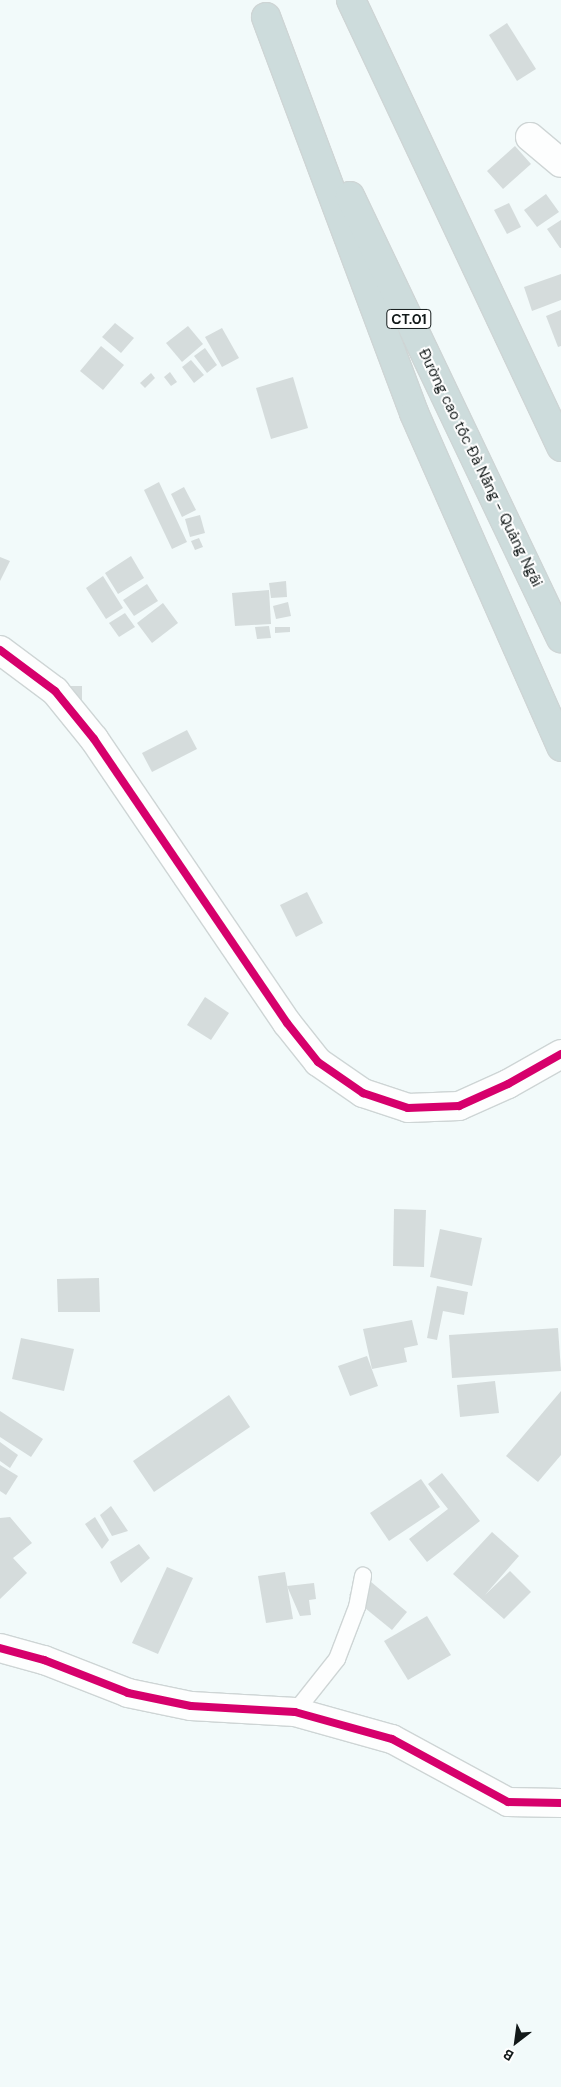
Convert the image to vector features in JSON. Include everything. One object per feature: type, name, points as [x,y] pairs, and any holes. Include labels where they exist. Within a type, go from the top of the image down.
[{"type":"highway","points":[[351,0],[561,447]]},
{"type":"highway","points":[[262,9],[414,413],[561,747]]},
{"type":"highway","name":"Đường cao tốc Đà Nẵng - Quảng Ngãi","points":[[262,9],[561,638]]},
{"type":"street","points":[[530,137],[561,163]]},
{"type":"street","points":[[0,650],[55,692],[94,739],[287,1023],[318,1062],[363,1093],[408,1108],[459,1106],[508,1084],[561,1054]]},
{"type":"street","points":[[0,1648],[44,1660],[128,1693],[191,1706],[295,1712],[392,1740],[508,1802],[561,1803]]},
{"type":"lane","points":[[295,1712],[337,1659],[357,1607],[363,1576]]},
{"type":"building","points":[[507,23],[536,69],[517,81],[489,35]]},
{"type":"building","points":[[515,146],[531,164],[503,189],[487,171]]},
{"type":"building","points":[[546,194],[559,212],[537,227],[524,210]]},
{"type":"building","points":[[509,203],[521,227],[507,234],[494,210]]},
{"type":"building","points":[[561,220],[561,248],[560,248],[547,229]]},
{"type":"building","points":[[561,274],[561,300],[532,311],[524,287]]},
{"type":"building","points":[[561,310],[561,346],[558,347],[546,316]]},
{"type":"building","points":[[115,323],[134,338],[121,353],[102,337]]},
{"type":"building","points":[[188,326],[203,344],[182,362],[166,343]]},
{"type":"building","points":[[222,328],[239,358],[222,367],[205,337]]},
{"type":"building","points":[[101,346],[124,365],[103,390],[80,371]]},
{"type":"building","points":[[205,348],[217,365],[207,373],[194,356]]},
{"type":"building","points":[[191,360],[204,375],[194,383],[182,367]]},
{"type":"building","points":[[170,372],[177,382],[171,386],[164,377]]},
{"type":"building","points":[[151,373],[155,378],[145,388],[140,383]]},
{"type":"building","points":[[293,377],[308,428],[271,439],[256,388]]},
{"type":"building","points":[[159,482],[187,542],[172,549],[144,490]]},
{"type":"building","points":[[184,487],[196,510],[182,517],[171,494]]},
{"type":"building","points":[[200,515],[205,533],[190,537],[185,519]]},
{"type":"building","points":[[199,538],[203,547],[195,550],[191,541]]},
{"type":"building","points":[[131,556],[144,578],[118,594],[105,573]]},
{"type":"building","points":[[0,557],[10,561],[0,581]]},
{"type":"building","points":[[103,576],[123,608],[106,619],[86,588]]},
{"type":"building","points":[[286,581],[287,597],[271,598],[269,583]]},
{"type":"building","points":[[147,584],[158,601],[134,616],[123,600]]},
{"type":"building","points":[[269,590],[271,624],[235,626],[232,593]]},
{"type":"building","points":[[288,602],[291,616],[276,619],[273,606]]},
{"type":"building","points":[[163,603],[178,623],[152,643],[137,623]]},
{"type":"building","points":[[125,613],[135,627],[119,637],[109,623]]},
{"type":"building","points":[[269,626],[271,638],[257,639],[255,627]]},
{"type":"building","points":[[275,627],[290,627],[290,632],[275,633]]},
{"type":"building","points":[[64,686],[82,686],[82,713]]},
{"type":"building","points":[[187,730],[197,749],[152,772],[142,753]]},
{"type":"building","points":[[307,892],[323,923],[296,937],[280,905]]},
{"type":"building","points":[[205,997],[229,1013],[211,1040],[187,1025]]},
{"type":"building","points":[[394,1209],[426,1210],[424,1267],[393,1266]]},
{"type":"building","points":[[440,1229],[482,1238],[472,1286],[430,1277]]},
{"type":"building","points":[[99,1278],[100,1312],[58,1312],[57,1279]]},
{"type":"building","points":[[437,1286],[468,1292],[464,1315],[443,1311],[437,1340],[427,1338]]},
{"type":"building","points":[[412,1320],[418,1345],[404,1348],[407,1362],[372,1369],[363,1329]]},
{"type":"building","points":[[558,1328],[561,1371],[452,1378],[449,1335]]},
{"type":"building","points":[[21,1338],[74,1349],[64,1391],[12,1379]]},
{"type":"building","points":[[367,1356],[378,1386],[350,1396],[338,1366]]},
{"type":"building","points":[[495,1381],[499,1413],[460,1417],[457,1385]]},
{"type":"building","points":[[561,1391],[561,1455],[538,1482],[506,1456]]},
{"type":"building","points":[[229,1395],[250,1427],[154,1492],[133,1461]]},
{"type":"building","points":[[0,1411],[43,1439],[31,1457],[0,1437]]},
{"type":"building","points":[[0,1442],[18,1455],[10,1468],[0,1461]]},
{"type":"building","points":[[0,1465],[18,1476],[6,1495],[0,1491]]},
{"type":"building","points":[[442,1473],[480,1521],[427,1562],[409,1539],[448,1509],[428,1484]]},
{"type":"building","points":[[421,1479],[440,1507],[389,1541],[370,1513]]},
{"type":"building","points":[[111,1506],[128,1531],[112,1536],[100,1515]]},
{"type":"building","points":[[10,1517],[32,1543],[13,1558],[27,1573],[0,1599],[0,1518]]},
{"type":"building","points":[[95,1517],[109,1540],[102,1549],[85,1524]]},
{"type":"building","points":[[492,1532],[519,1556],[485,1595],[510,1571],[531,1592],[504,1619],[453,1574]]},
{"type":"building","points":[[139,1544],[150,1558],[121,1583],[110,1562]]},
{"type":"building","points":[[167,1567],[193,1578],[158,1654],[132,1643]]},
{"type":"building","points":[[285,1572],[293,1619],[266,1623],[258,1576]]},
{"type":"building","points":[[364,1576],[407,1612],[392,1630],[349,1595]]},
{"type":"building","points":[[314,1583],[316,1599],[309,1600],[311,1615],[300,1616],[287,1586]]},
{"type":"building","points":[[427,1616],[451,1655],[408,1680],[384,1641]]},
{"type":"cycle path","points":[[0,650],[55,691],[94,739],[287,1023],[318,1062],[363,1093],[408,1108],[459,1106],[508,1084],[561,1054]]},
{"type":"cycle path","points":[[0,1648],[44,1660],[128,1693],[191,1706],[295,1712],[392,1739],[508,1802],[561,1803]]}]
